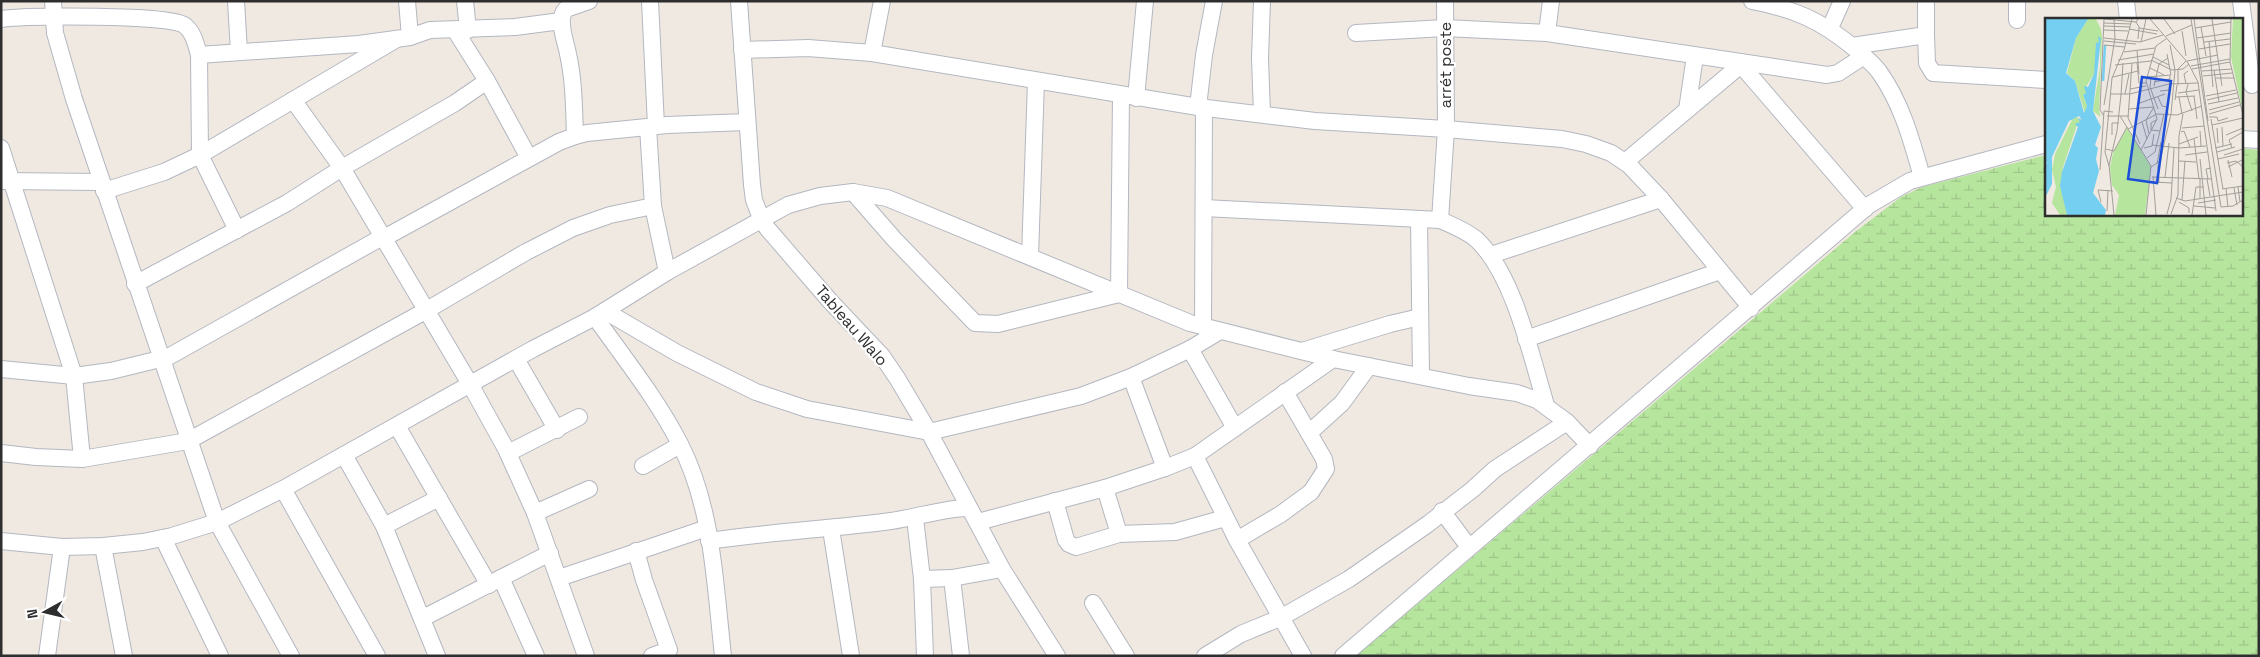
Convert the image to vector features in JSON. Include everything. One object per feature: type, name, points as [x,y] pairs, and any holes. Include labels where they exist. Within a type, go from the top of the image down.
[{"type":"street","points":[[53,1],[52,18],[60,54],[160,360],[216,522],[291,656]]},
{"type":"street","points":[[236,1],[239,52]]},
{"type":"street","points":[[403,38],[407,1]]},
{"type":"street","points":[[465,1],[462,30],[487,81],[530,158]]},
{"type":"street","points":[[576,136],[570,64],[562,21],[563,12],[566,9],[589,1]]},
{"type":"street","points":[[650,1],[653,206],[667,272]]},
{"type":"street","name":"Tableau Walo","points":[[739,1],[753,193],[761,218],[830,301],[882,356],[929,432],[1002,569],[1057,656]]},
{"type":"street","points":[[872,53],[882,1]]},
{"type":"street","points":[[1119,294],[1128,96],[1145,1]]},
{"type":"street","points":[[1204,326],[1204,208],[1201,107],[1204,55],[1214,1]]},
{"type":"street","points":[[1262,1],[1260,58],[1262,114]]},
{"type":"street","name":"arrét poste","points":[[1440,220],[1446,129],[1445,1]]},
{"type":"street","points":[[1547,33],[1551,1]]},
{"type":"street","points":[[1752,1],[1796,12],[1830,28],[1858,51],[1880,74],[1890,89],[1911,140],[1922,177]]},
{"type":"street","points":[[1926,1],[1927,63],[1933,73],[2045,80]]},
{"type":"street","points":[[2017,1],[2017,20]]},
{"type":"street","points":[[2126,1],[2128,18]]},
{"type":"street","points":[[2240,1],[2251,85]]},
{"type":"street","points":[[1830,28],[1846,2]]},
{"type":"street","points":[[1,19],[37,16],[52,18],[121,18],[176,21],[186,26],[196,42],[198,55],[200,155],[237,230]]},
{"type":"street","points":[[198,55],[403,38],[430,30],[462,30],[562,21]]},
{"type":"street","points":[[1356,33],[1445,28],[1547,33],[1742,64],[1833,75],[1858,51],[1926,35]]},
{"type":"street","points":[[7,181],[103,187],[164,172],[200,155],[403,38]]},
{"type":"street","points":[[742,50],[808,48],[872,53],[1201,107],[1315,120],[1446,129],[1586,144],[1610,153],[1625,162],[1661,199],[1751,308]]},
{"type":"street","points":[[1687,110],[1695,56]]},
{"type":"street","points":[[1625,162],[1742,64]]},
{"type":"street","points":[[1742,64],[1865,209]]},
{"type":"street","points":[[135,284],[287,203],[342,168],[454,103],[487,81]]},
{"type":"street","points":[[1030,256],[1036,81]]},
{"type":"street","points":[[294,100],[342,168],[384,237],[508,453],[535,513],[586,656]]},
{"type":"street","points":[[1,369],[74,376],[111,371],[160,360],[559,142],[587,133],[652,126],[747,122]]},
{"type":"street","points":[[2242,139],[2259,140]]},
{"type":"street","points":[[1343,656],[1865,209],[1910,180],[2045,144]]},
{"type":"street","points":[[1,148],[7,181],[74,376],[82,459]]},
{"type":"street","points":[[853,192],[894,239],[975,323],[998,324],[1119,294]]},
{"type":"street","points":[[1,541],[62,547],[103,546],[163,538],[216,522],[283,489],[470,384],[600,314],[667,272],[761,218],[803,199],[853,192],[887,198],[1190,323],[1369,366],[1517,394],[1546,405],[1567,422],[1590,446]]},
{"type":"street","points":[[1491,255],[1661,199]]},
{"type":"street","points":[[1,453],[82,459],[188,441],[427,310],[526,252],[573,228],[610,215],[653,206]]},
{"type":"street","points":[[1204,208],[1440,220],[1475,238],[1491,255],[1504,276],[1546,405]]},
{"type":"street","points":[[1419,219],[1421,375]]},
{"type":"street","points":[[1526,339],[1720,271]]},
{"type":"street","points":[[600,314],[756,392],[807,409],[929,432],[1081,396],[1131,377],[1190,349],[1220,331]]},
{"type":"street","points":[[600,314],[668,423],[680,445],[695,484],[708,535],[723,656]]},
{"type":"street","points":[[1302,351],[1390,324],[1420,317]]},
{"type":"street","points":[[1190,349],[1235,428]]},
{"type":"street","points":[[978,522],[1105,488],[1195,456],[1333,358]]},
{"type":"street","points":[[516,359],[557,430]]},
{"type":"street","points":[[1309,433],[1342,403],[1369,366]]},
{"type":"street","points":[[1131,377],[1165,468]]},
{"type":"street","points":[[1237,540],[1281,514],[1311,492],[1326,469],[1326,464],[1285,392]]},
{"type":"street","points":[[508,453],[557,430],[579,417]]},
{"type":"street","points":[[1205,656],[1241,634],[1282,617],[1349,579],[1407,539],[1473,489],[1495,469],[1567,422]]},
{"type":"street","points":[[397,426],[439,498],[495,581],[536,656]]},
{"type":"street","points":[[643,466],[680,445]]},
{"type":"street","points":[[344,455],[384,526],[437,656]]},
{"type":"street","points":[[1195,456],[1224,518],[1303,656]]},
{"type":"street","points":[[1105,488],[1118,534]]},
{"type":"street","points":[[283,489],[377,656]]},
{"type":"street","points":[[535,513],[589,489]]},
{"type":"street","points":[[384,526],[439,498]]},
{"type":"street","points":[[1055,500],[1070,544],[1076,547],[1118,534],[1174,532],[1224,518]]},
{"type":"street","points":[[559,578],[636,551],[708,535],[748,536],[831,529],[915,518],[961,508],[970,508]]},
{"type":"street","points":[[1442,511],[1469,547]]},
{"type":"street","points":[[915,518],[922,579],[925,656]]},
{"type":"street","points":[[831,529],[851,656]]},
{"type":"street","points":[[163,538],[220,656]]},
{"type":"street","points":[[103,546],[124,656]]},
{"type":"street","points":[[48,656],[62,547]]},
{"type":"street","points":[[636,551],[644,580],[669,650],[652,656]]},
{"type":"street","points":[[423,618],[550,553]]},
{"type":"street","points":[[922,579],[952,578],[1002,569]]},
{"type":"street","points":[[952,578],[961,656]]},
{"type":"street","points":[[1093,603],[1126,656]]},
{"type":"green space","points":[[2242,148],[2259,150],[2259,656],[1356,656],[1855,232],[1901,197],[1922,187],[2045,155],[2045,215],[2242,215]]}]
